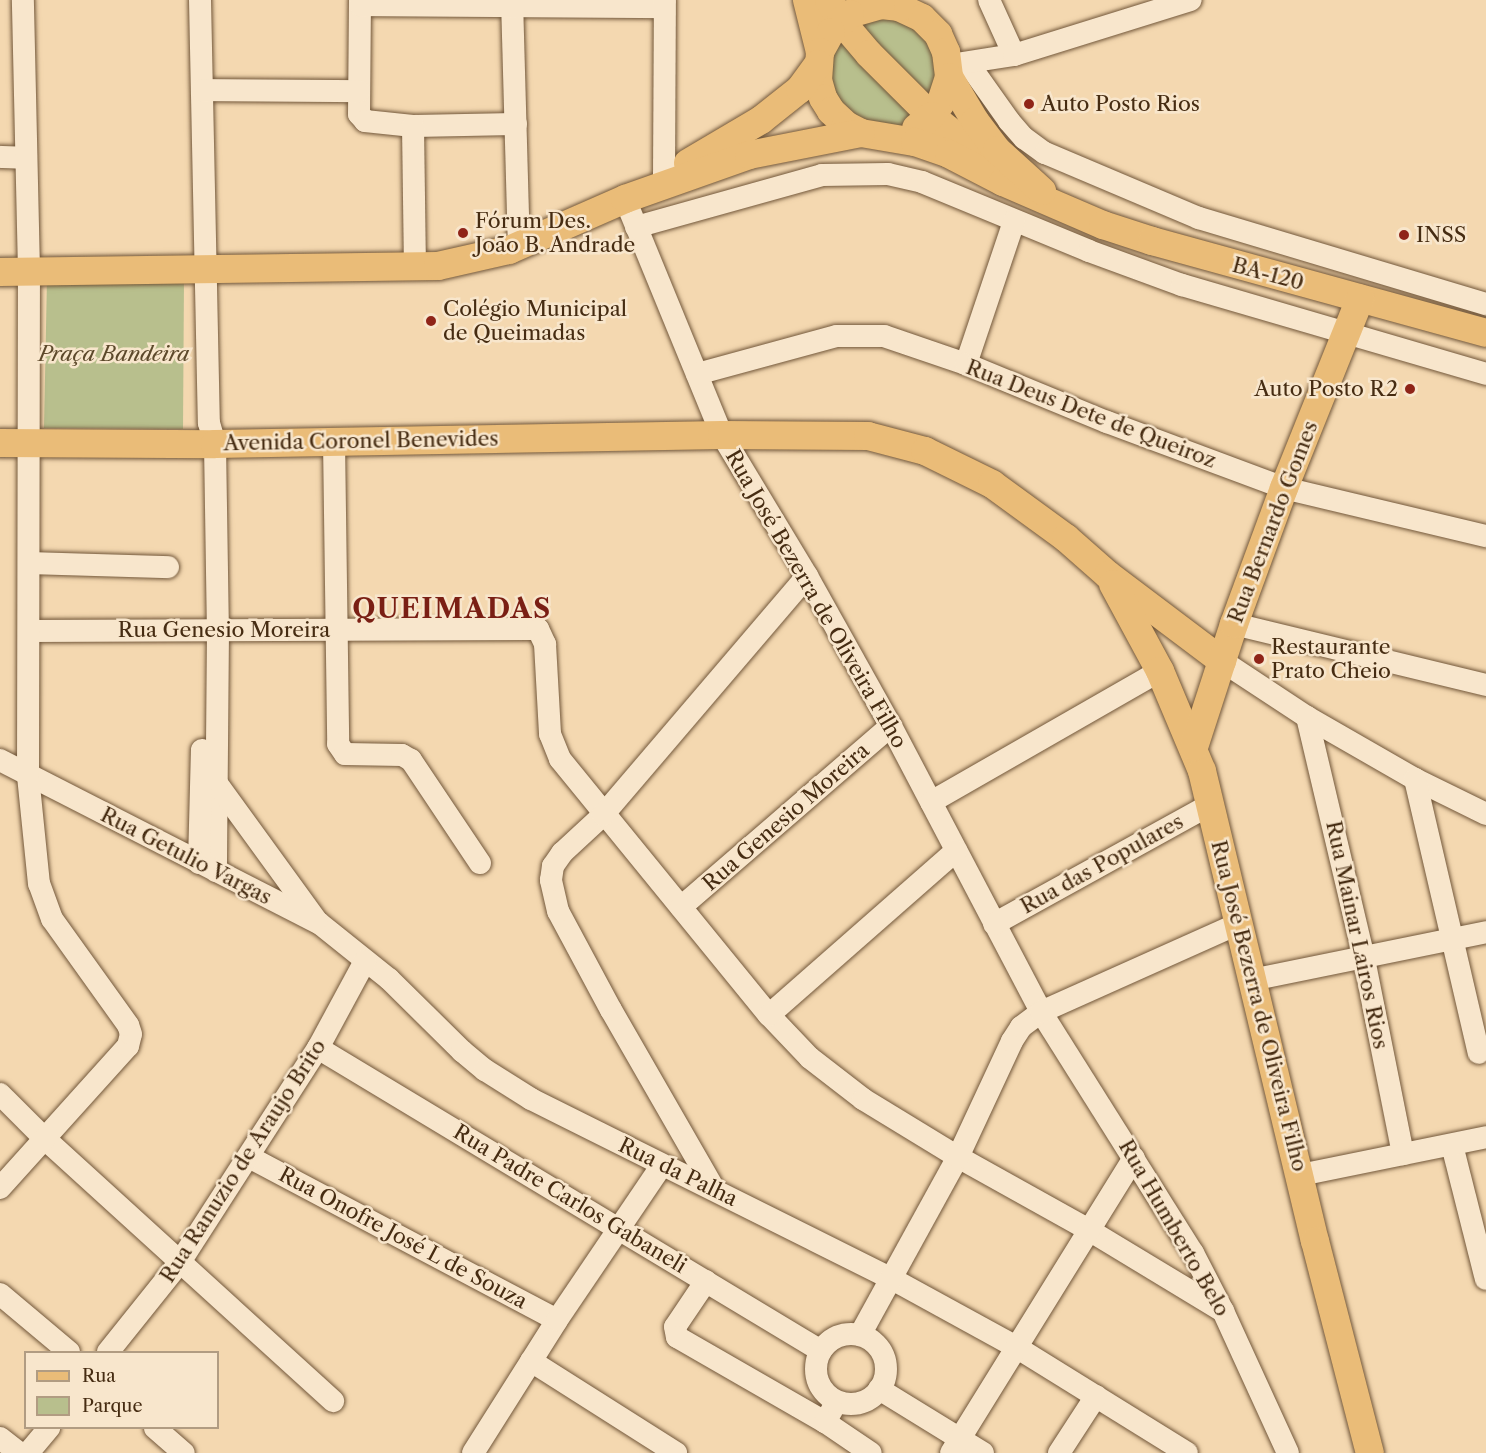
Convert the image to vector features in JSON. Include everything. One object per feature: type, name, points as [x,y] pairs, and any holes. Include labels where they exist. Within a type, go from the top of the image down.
[{"type":"main road","points":[[807,0],[819,58],[818,80],[831,111],[846,125],[872,135],[915,142],[949,154],[1003,182],[1054,202]]},
{"type":"main road","points":[[626,199],[761,120],[800,89],[819,58],[831,32],[835,10],[861,10],[892,4],[922,18],[938,34],[955,68],[975,121],[997,150],[1054,202]]},
{"type":"main road","name":"BA-120","points":[[835,10],[869,54],[931,116],[991,163],[1054,202],[1103,225],[1152,241],[1486,333]]},
{"type":"main road","points":[[0,272],[438,266],[519,246],[626,199],[749,155],[872,135],[904,133],[931,116],[940,104],[955,68]]},
{"type":"main road","name":"Rua Bernardo Gomes","points":[[1194,747],[1234,624],[1284,488],[1360,299]]},
{"type":"main road","name":"Avenida Coronel Benevides","points":[[0,443],[29,444],[208,437],[334,441],[722,435]]},
{"type":"main road","name":"Rua José Bezerra de Oliveira Filho","points":[[722,435],[868,436],[925,451],[992,484],[1066,538],[1108,575],[1222,661]]},
{"type":"main road","name":"Rua José Bezerra de Oliveira Filho","points":[[1108,575],[1160,671],[1194,747],[1370,1453]]},
{"type":"street","points":[[0,1188],[128,1046],[131,1034],[128,1025],[46,909],[39,884],[28,775],[31,563],[29,271],[23,0]]},
{"type":"street","points":[[200,0],[210,631],[208,867]]},
{"type":"street","points":[[989,0],[1014,55]]},
{"type":"street","points":[[955,68],[1014,55],[1137,9],[1191,0]]},
{"type":"street","points":[[516,124],[413,126],[365,121],[359,114],[360,3],[665,3],[664,177]]},
{"type":"street","points":[[513,3],[519,246]]},
{"type":"street","points":[[955,68],[1024,138],[1045,153],[1199,218],[1486,304]]},
{"type":"street","points":[[202,90],[359,91]]},
{"type":"street","points":[[413,126],[415,266]]},
{"type":"street","points":[[0,157],[26,158]]},
{"type":"street","points":[[636,227],[822,175],[855,172],[888,174],[922,183],[1182,285],[1486,374]]},
{"type":"street","points":[[626,199],[722,435]]},
{"type":"street","points":[[966,364],[1014,221]]},
{"type":"street","name":"Rua Deus Dete de Queiroz","points":[[697,374],[816,341],[863,334],[884,336],[966,364],[1107,422],[1284,488],[1486,536]]},
{"type":"street","name":"Rua José Bezerra de Oliveira Filho","points":[[722,435],[807,576],[891,726],[1041,1012]]},
{"type":"street","points":[[334,441],[338,744],[345,754],[402,755],[411,760],[480,863]]},
{"type":"street","points":[[31,563],[168,567]]},
{"type":"street","points":[[714,1189],[611,1010],[558,911],[551,880],[553,866],[562,853],[603,815],[807,576]]},
{"type":"street","points":[[1234,624],[1486,685]]},
{"type":"street","name":"Rua Genesio Moreira","points":[[29,631],[538,629],[545,644],[550,734],[560,759],[603,815],[769,1015],[833,1078],[958,1157],[1089,1230],[1224,1311]]},
{"type":"street","points":[[208,867],[218,785],[210,631]]},
{"type":"street","points":[[1222,661],[1307,717],[1415,779],[1486,814]]},
{"type":"street","points":[[931,802],[1160,671]]},
{"type":"street","name":"Rua Mainar Lairos Rios","points":[[1307,717],[1364,959],[1403,1154]]},
{"type":"street","name":"Rua Genesio Moreira","points":[[681,907],[891,726]]},
{"type":"street","name":"Rua Getulio Vargas","points":[[0,760],[319,923],[366,961]]},
{"type":"street","points":[[1415,779],[1479,1053]]},
{"type":"street","points":[[218,785],[319,923]]},
{"type":"street","name":"Rua das Populares","points":[[994,924],[1210,805]]},
{"type":"street","points":[[769,1015],[957,851]]},
{"type":"street","points":[[860,1335],[958,1157],[1012,1041],[1021,1027],[1041,1012],[1238,924]]},
{"type":"street","points":[[1251,980],[1364,959],[1486,932]]},
{"type":"street","name":"Rua Ranuzio de Araujo Brito","points":[[110,1351],[180,1262],[318,1048],[366,961]]},
{"type":"street","name":"Rua da Palha","points":[[366,961],[485,1070],[531,1099],[892,1279],[1016,1347],[1187,1453]]},
{"type":"street","name":"Rua Humberto Belo","points":[[1041,1012],[1193,1254],[1224,1311],[1288,1453]]},
{"type":"street","name":"Rua Padre Carlos Gabaneli","points":[[318,1048],[821,1350]]},
{"type":"street","points":[[0,1094],[44,1138],[333,1401]]},
{"type":"street","points":[[1300,1175],[1486,1137]]},
{"type":"street","points":[[1452,1145],[1486,1279]]},
{"type":"street","name":"Rua Onofre José L de Souza","points":[[249,1157],[556,1320]]},
{"type":"street","points":[[955,1446],[1134,1158]]},
{"type":"street","points":[[473,1453],[556,1320],[662,1165]]},
{"type":"street","points":[[706,1281],[675,1327],[677,1337],[825,1422],[871,1453]]},
{"type":"street","points":[[0,1294],[67,1351]]},
{"type":"street","points":[[860,1335],[879,1347],[884,1357],[886,1368],[879,1389],[871,1397],[860,1402],[849,1404],[837,1401],[820,1385],[816,1374],[821,1350],[838,1336],[860,1335]]},
{"type":"street","points":[[531,1361],[676,1453]]},
{"type":"street","points":[[879,1389],[955,1446],[983,1453]]},
{"type":"street","points":[[1059,1453],[1096,1396]]},
{"type":"street","points":[[825,1422],[837,1401]]},
{"type":"street","points":[[28,1453],[48,1429]]},
{"type":"street","points":[[155,1429],[183,1453]]},
{"type":"street","points":[[0,1438],[19,1453]]},
{"type":"green space","points":[[898,14],[939,52],[931,107],[853,21]]},
{"type":"green space","points":[[838,33],[923,116],[903,128],[858,125],[825,81]]},
{"type":"green space","name":"Praça Bandeira","points":[[47,278],[184,279],[183,429],[44,428]]},
{"type":"place","name":"Auto Posto Rios","points":[[1029,104]]},
{"type":"place","name":"Fórum Des. João B. Andrade","points":[[463,233]]},
{"type":"place","name":"INSS","points":[[1404,235]]},
{"type":"place","name":"Colégio Municipal de Queimadas","points":[[431,321]]},
{"type":"place","name":"Auto Posto R2","points":[[1410,389]]},
{"type":"place","name":"Restaurante Prato Cheio","points":[[1259,659]]},
{"type":"district","name":"QUEIMADAS","points":[[452,609]]}]
